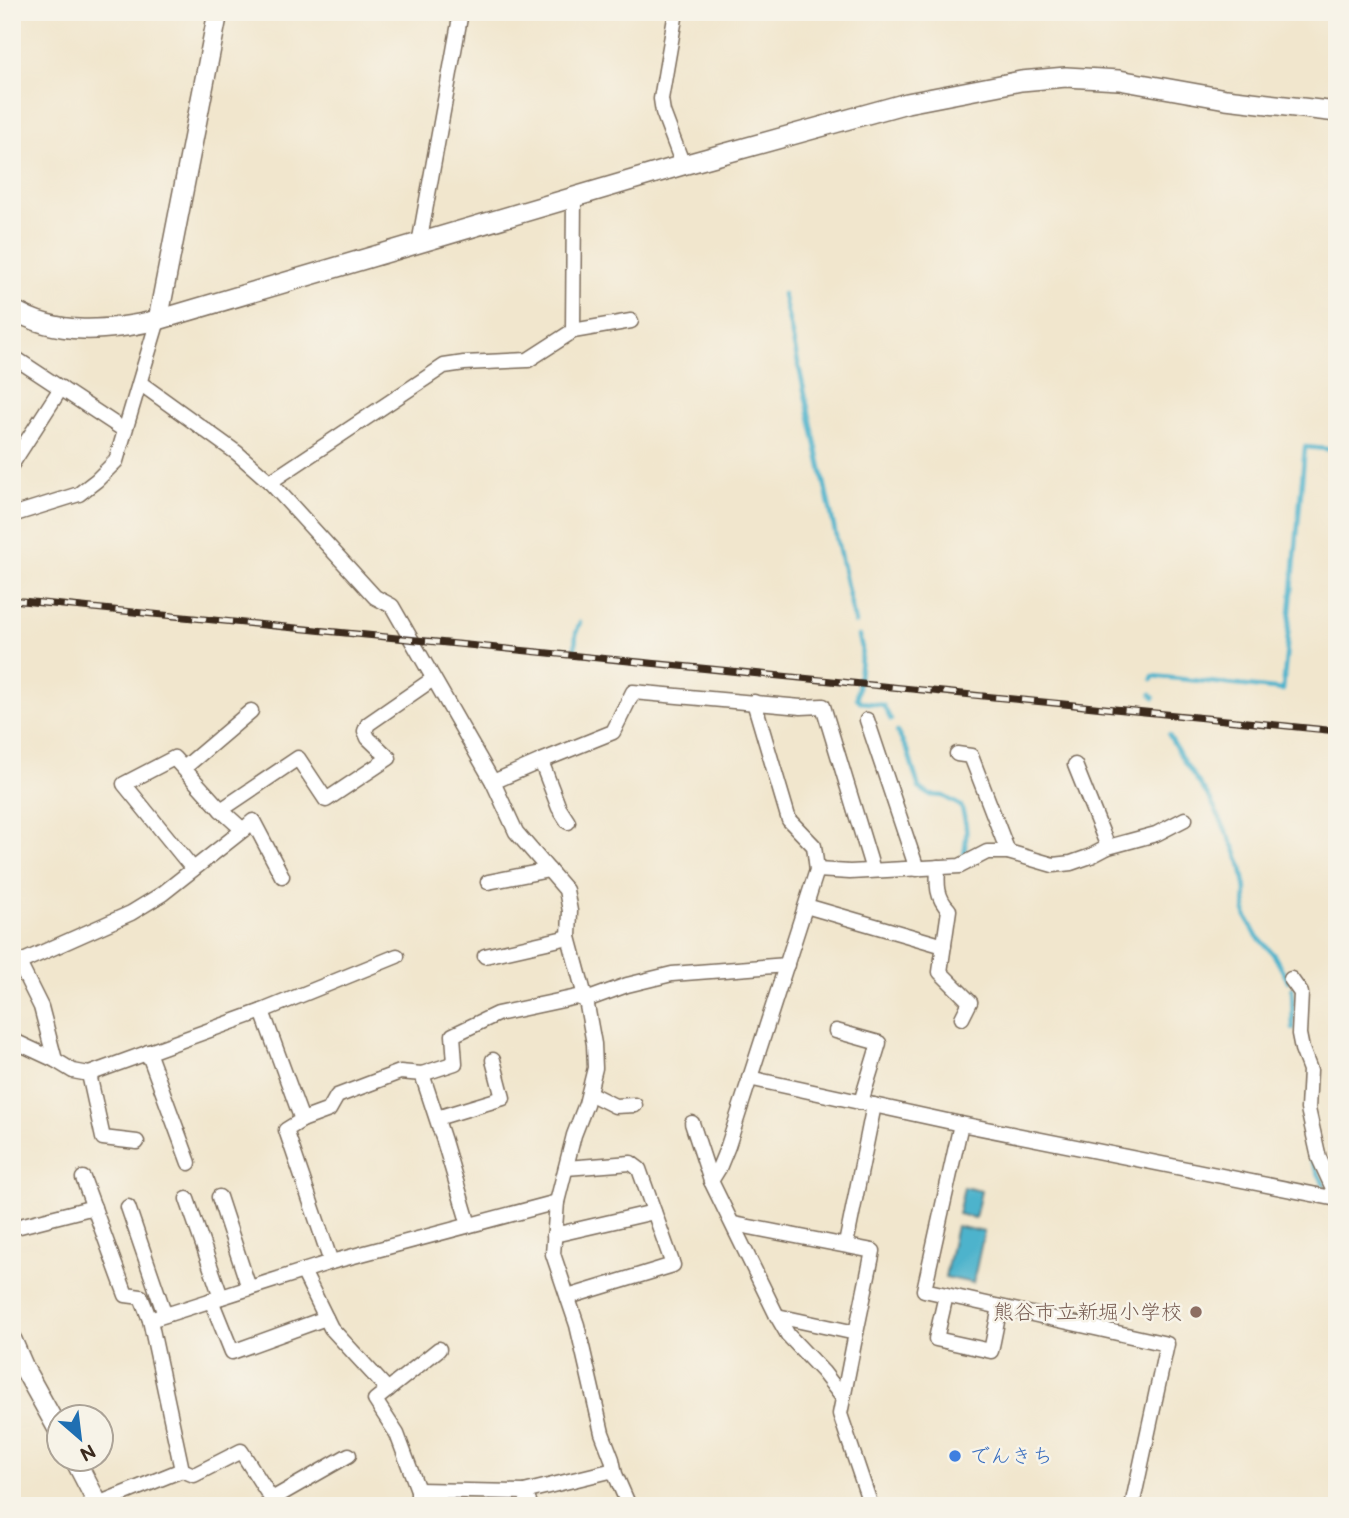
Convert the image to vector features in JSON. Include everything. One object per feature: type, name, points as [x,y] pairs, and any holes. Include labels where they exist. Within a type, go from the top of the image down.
[{"type":"street","points":[[12,515],[79,494],[116,461],[158,320],[218,12]]},
{"type":"street","points":[[419,243],[461,12]]},
{"type":"street","points":[[676,12],[661,99],[663,112],[683,165]]},
{"type":"street","points":[[12,309],[38,321],[68,329],[129,327],[683,165],[907,103],[1021,81],[1066,77],[1119,79],[1226,99],[1337,113]]},
{"type":"street","points":[[573,331],[574,198]]},
{"type":"street","points":[[270,482],[444,366],[464,362],[528,360],[573,331],[631,321]]},
{"type":"street","points":[[12,356],[124,430]]},
{"type":"street","points":[[140,383],[236,453],[270,482],[375,597],[392,606],[493,782],[516,832],[566,890],[570,911],[569,937],[586,1000],[596,1068],[556,1202],[553,1254],[584,1352],[602,1433],[629,1506]]},
{"type":"street","points":[[12,464],[61,388]]},
{"type":"street","points":[[221,810],[298,758],[326,800],[389,758],[368,738],[365,731],[368,724],[433,679]]},
{"type":"street","points":[[493,782],[613,732],[633,692],[801,707],[823,706],[873,870]]},
{"type":"street","points":[[712,1181],[728,1146],[817,870],[814,846],[789,820],[754,702]]},
{"type":"street","points":[[184,768],[251,711]]},
{"type":"street","points":[[867,720],[917,869]]},
{"type":"street","points":[[957,754],[971,756],[1008,852]]},
{"type":"street","points":[[193,869],[124,784],[174,758],[243,830]]},
{"type":"street","points":[[541,761],[559,808],[568,822]]},
{"type":"street","points":[[1075,765],[1108,847]]},
{"type":"street","points":[[817,870],[850,872],[960,866],[987,852],[1008,852],[1053,865],[1071,863],[1108,847],[1156,834],[1185,819]]},
{"type":"street","points":[[55,1060],[41,1007],[15,964],[131,913],[162,894],[253,821],[282,876]]},
{"type":"street","points":[[938,867],[937,890],[942,903],[949,910],[940,972],[970,1002],[962,1018]]},
{"type":"street","points":[[488,882],[549,870]]},
{"type":"street","points":[[806,905],[944,946]]},
{"type":"street","points":[[485,956],[569,937]]},
{"type":"street","points":[[12,1040],[73,1071],[89,1074],[262,1011],[397,956]]},
{"type":"street","points":[[331,1262],[286,1130],[302,1120],[329,1111],[337,1096],[400,1072],[422,1074],[455,1063],[453,1035],[497,1014],[577,997],[586,1000],[627,985],[672,974],[787,965]]},
{"type":"street","points":[[1291,979],[1301,993],[1299,1034],[1310,1078],[1308,1109],[1319,1158],[1337,1198]]},
{"type":"street","points":[[262,1011],[302,1120]]},
{"type":"street","points":[[836,1031],[879,1043],[867,1103],[846,1244]]},
{"type":"street","points":[[148,1052],[189,1163]]},
{"type":"street","points":[[437,1118],[503,1098],[493,1060]]},
{"type":"street","points":[[89,1074],[103,1138],[137,1142]]},
{"type":"street","points":[[422,1074],[469,1225]]},
{"type":"street","points":[[749,1078],[961,1124],[1337,1198]]},
{"type":"street","points":[[589,1093],[615,1106],[635,1105]]},
{"type":"street","points":[[692,1123],[712,1181],[788,1335],[843,1398]]},
{"type":"street","points":[[961,1124],[924,1290],[1167,1344],[1132,1506]]},
{"type":"street","points":[[566,1168],[631,1163],[639,1169],[673,1265],[568,1297]]},
{"type":"street","points":[[83,1178],[126,1295],[141,1297],[158,1318]]},
{"type":"street","points":[[219,1197],[249,1288]]},
{"type":"street","points":[[187,1199],[232,1352],[326,1318]]},
{"type":"street","points":[[158,1318],[331,1262],[556,1202]]},
{"type":"street","points":[[12,1228],[94,1207]]},
{"type":"street","points":[[128,1208],[158,1318],[182,1470]]},
{"type":"street","points":[[554,1235],[654,1212]]},
{"type":"street","points":[[734,1224],[873,1251],[840,1414],[872,1506]]},
{"type":"street","points":[[303,1271],[331,1328],[388,1391]]},
{"type":"street","points":[[946,1295],[936,1339],[991,1351],[1000,1307]]},
{"type":"street","points":[[778,1316],[856,1333]]},
{"type":"street","points":[[12,1340],[46,1408]]},
{"type":"street","points":[[418,1506],[418,1490],[397,1434],[375,1400],[439,1349]]},
{"type":"street","points":[[81,1472],[99,1505],[182,1470],[194,1475],[242,1451],[274,1503],[349,1455]]},
{"type":"street","points":[[418,1490],[524,1492],[614,1470]]},
{"type":"street","points":[[524,1492],[531,1506]]},
{"type":"water","points":[[964,1187],[981,1191],[975,1218],[958,1214]]},
{"type":"water","points":[[956,1226],[984,1232],[973,1283],[945,1277]]},
{"type":"waterway","points":[[783,294],[855,623]]},
{"type":"waterway","points":[[1152,679],[1153,676],[1283,690],[1305,447],[1337,450]]},
{"type":"waterway","points":[[575,649],[580,622]]},
{"type":"waterway","points":[[859,636],[862,648],[857,698],[861,702],[883,705],[891,720]]},
{"type":"waterway","points":[[1151,694],[1154,698]]},
{"type":"waterway","points":[[897,732],[908,752],[919,788],[930,795],[943,796],[961,806],[966,830],[964,855]]},
{"type":"waterway","points":[[1169,735],[1210,799],[1235,849],[1246,890],[1245,914],[1256,935],[1274,955],[1288,981]]},
{"type":"waterway","points":[[1292,988],[1293,1029]]},
{"type":"waterway","points":[[1304,1120],[1311,1160],[1324,1184]]},
{"type":"railway","points":[[12,600],[1337,731]]},
{"type":"place","name":"熊谷市立新堀小学校","points":[[1196,1312]]},
{"type":"place","name":"でんきち","points":[[955,1456]]}]
